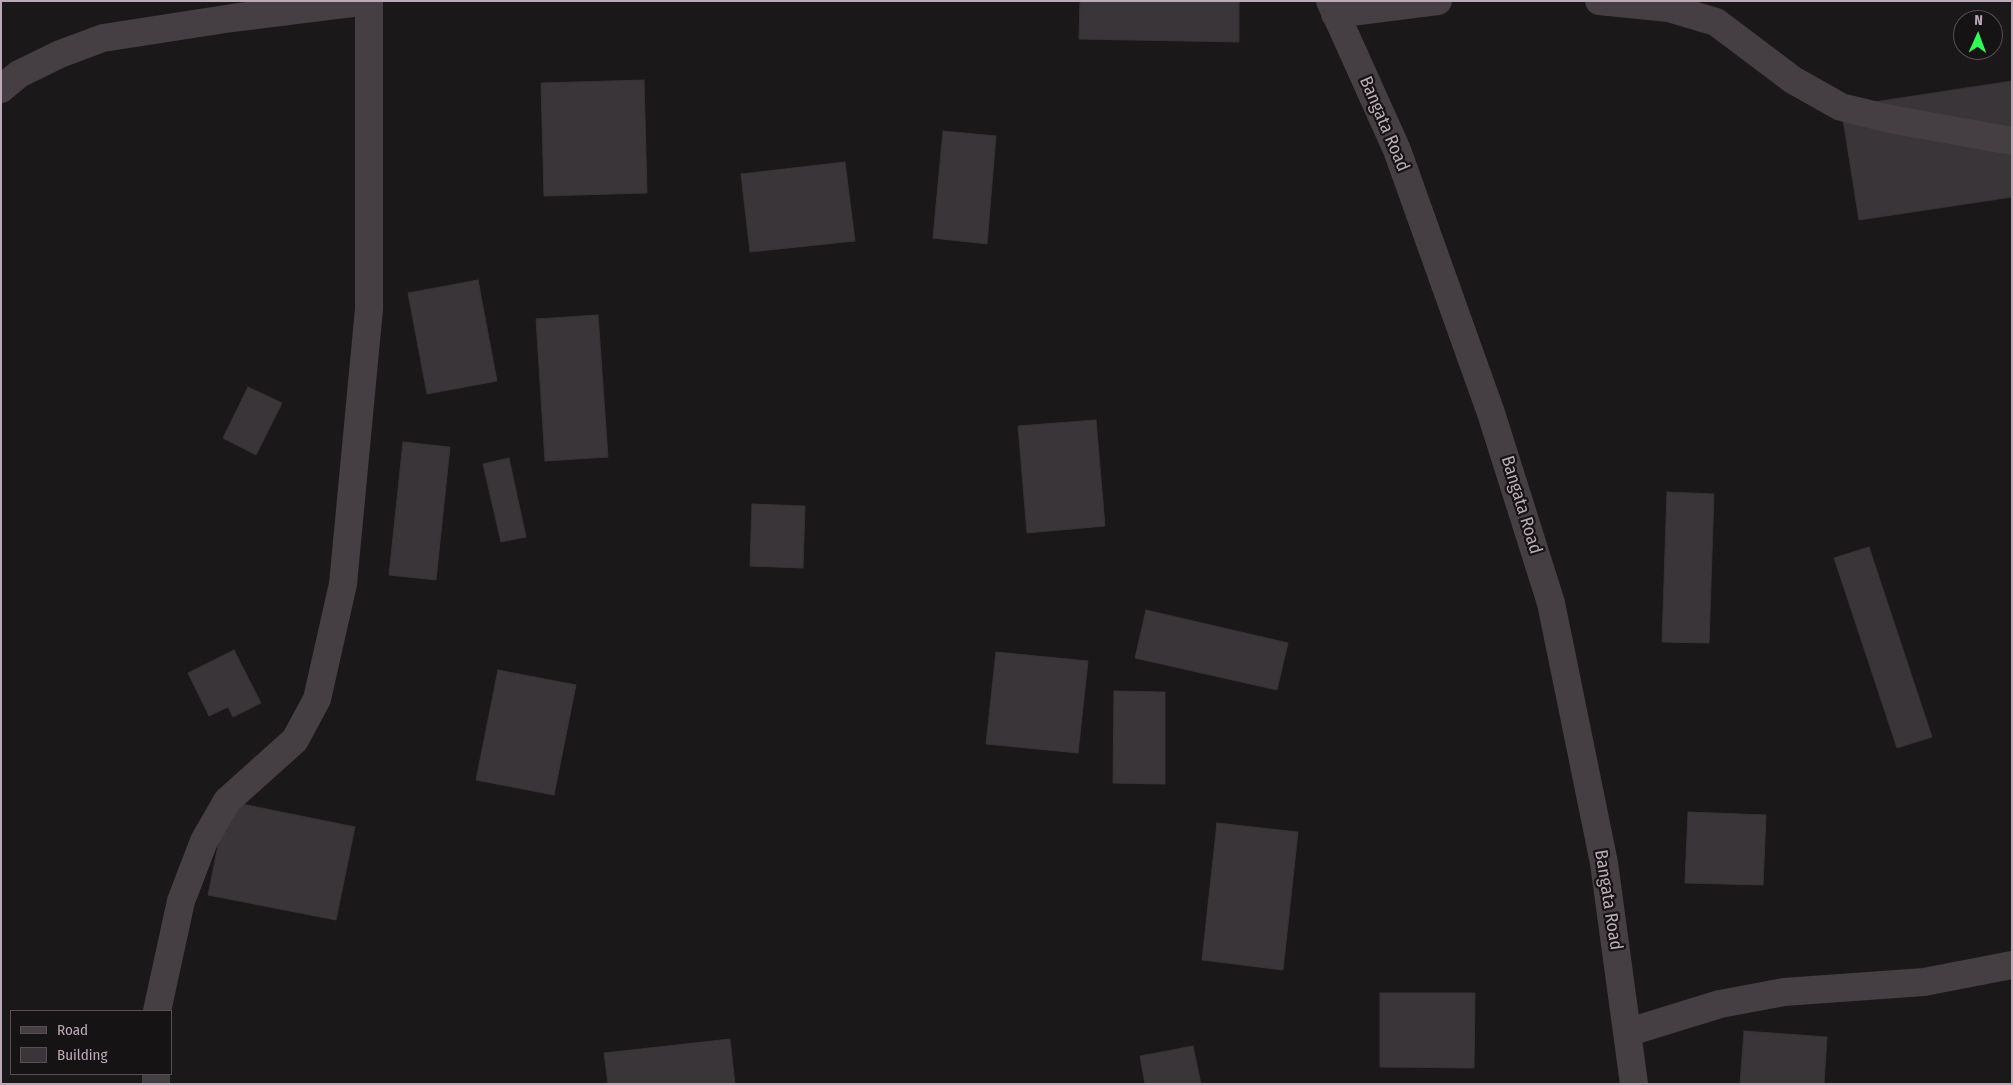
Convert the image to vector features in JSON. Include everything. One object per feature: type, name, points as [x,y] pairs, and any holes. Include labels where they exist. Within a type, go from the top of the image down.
[{"type":"street","points":[[1,89],[18,74],[60,54],[103,38],[232,18],[368,1],[369,309],[340,594],[318,699],[300,732],[295,740],[227,801],[204,841],[181,901],[157,1010]]},
{"type":"street","points":[[1332,8],[1438,1]]},
{"type":"street","points":[[1599,1],[1669,8],[1716,22],[1793,80],[1841,107],[1890,119],[2012,141]]},
{"type":"street","name":"Bangata Road","points":[[1332,8],[1397,150],[1491,413],[1548,595],[1604,863],[1629,1032],[1634,1084]]},
{"type":"street","points":[[1629,1032],[1720,1004],[1784,992],[1924,982],[2012,965]]},
{"type":"building","points":[[1080,1],[1239,1],[1239,42],[1079,39]]},
{"type":"building","points":[[644,80],[647,193],[544,196],[541,83]]},
{"type":"building","points":[[2012,81],[2012,197],[1859,220],[1841,107]]},
{"type":"building","points":[[943,131],[996,136],[987,244],[933,238]]},
{"type":"building","points":[[845,162],[855,241],[750,252],[741,174]]},
{"type":"building","points":[[478,280],[497,381],[427,394],[408,293]]},
{"type":"building","points":[[598,315],[608,457],[545,461],[536,319]]},
{"type":"building","points":[[248,387],[282,403],[256,455],[223,438]]},
{"type":"building","points":[[1096,420],[1105,526],[1027,533],[1018,426]]},
{"type":"building","points":[[403,442],[450,447],[436,580],[389,575]]},
{"type":"building","points":[[509,458],[526,537],[501,542],[483,464]]},
{"type":"building","points":[[1667,492],[1714,494],[1709,643],[1662,642]]},
{"type":"building","points":[[752,504],[805,506],[803,568],[750,566]]},
{"type":"building","points":[[1869,547],[1932,737],[1897,748],[1834,558]]},
{"type":"building","points":[[1146,610],[1288,643],[1277,690],[1135,658]]},
{"type":"building","points":[[234,650],[261,703],[233,717],[228,707],[209,716],[188,673]]},
{"type":"building","points":[[996,652],[1088,661],[1078,753],[986,744]]},
{"type":"building","points":[[498,670],[576,685],[554,795],[476,780]]},
{"type":"building","points":[[1114,691],[1165,692],[1165,784],[1113,783]]},
{"type":"building","points":[[227,801],[355,827],[336,920],[208,895]]},
{"type":"building","points":[[1688,812],[1766,815],[1763,885],[1685,883]]},
{"type":"building","points":[[1217,823],[1298,832],[1283,970],[1202,960]]},
{"type":"building","points":[[1380,993],[1475,993],[1474,1068],[1380,1067]]},
{"type":"building","points":[[1744,1031],[1827,1037],[1824,1084],[1740,1084]]},
{"type":"building","points":[[730,1039],[735,1084],[608,1084],[604,1053]]},
{"type":"building","points":[[1193,1046],[1201,1084],[1145,1084],[1140,1056]]}]
